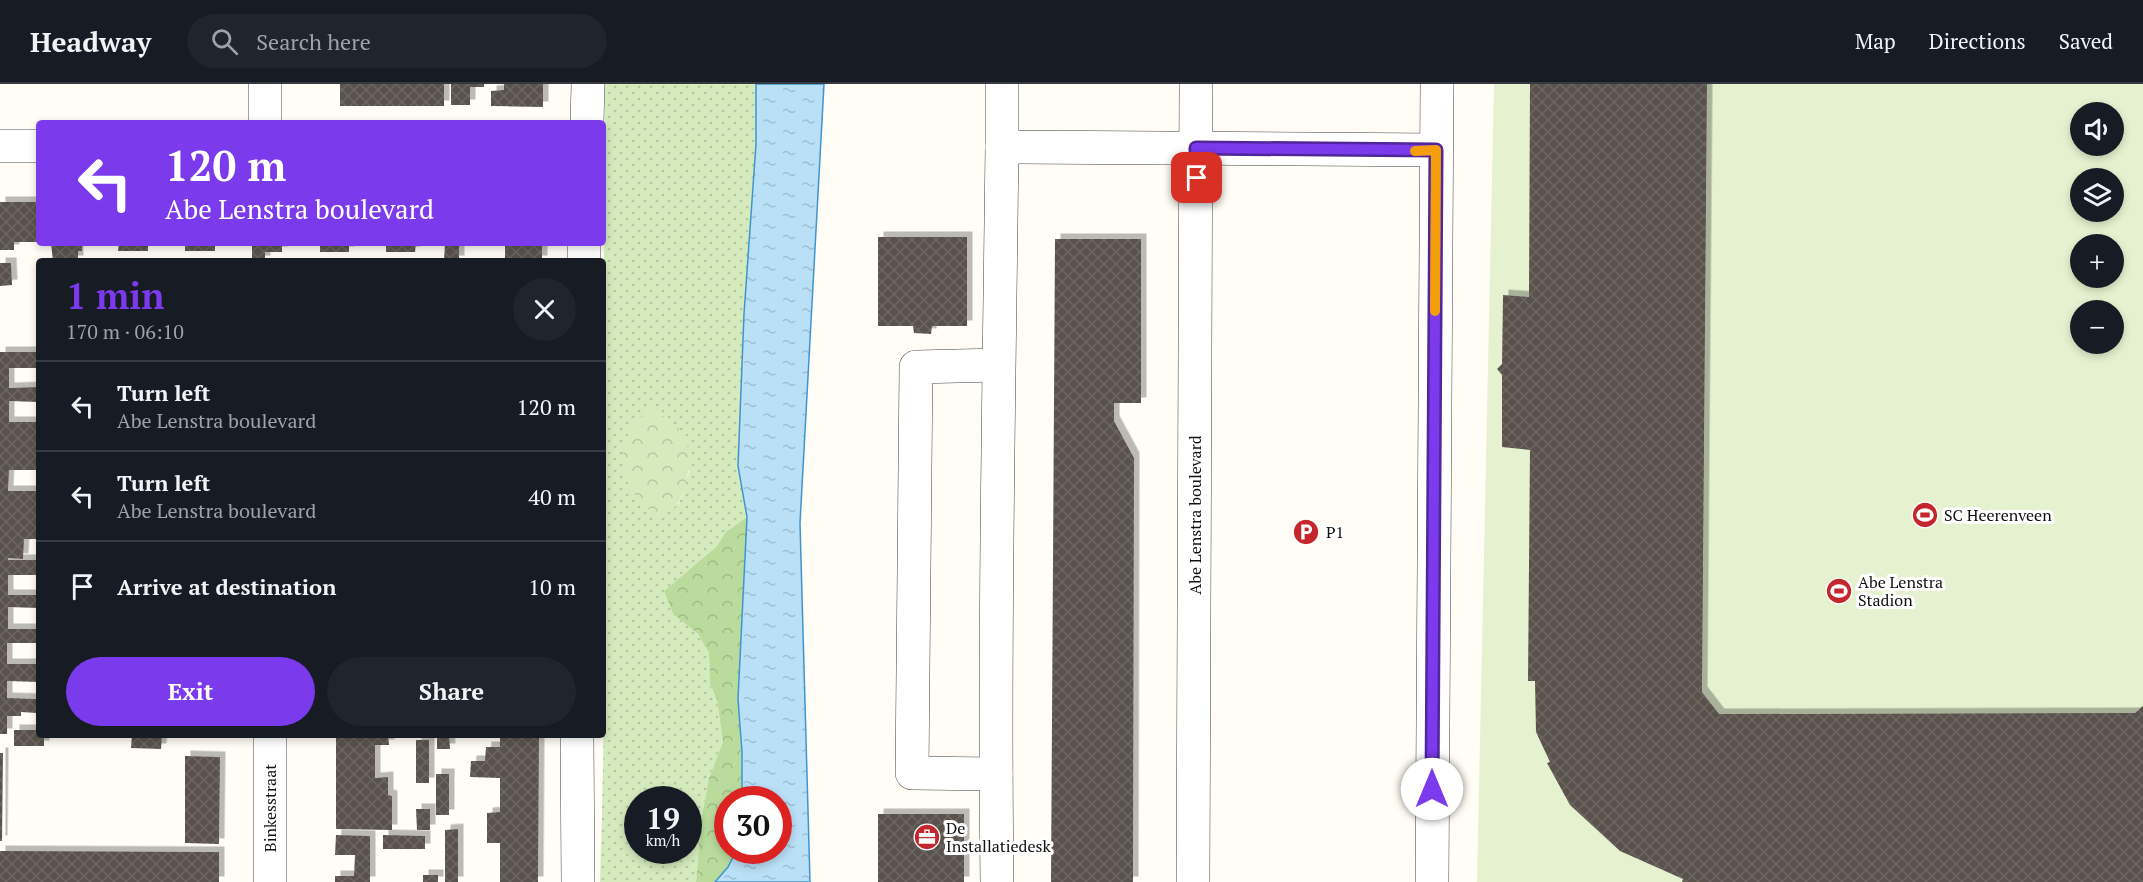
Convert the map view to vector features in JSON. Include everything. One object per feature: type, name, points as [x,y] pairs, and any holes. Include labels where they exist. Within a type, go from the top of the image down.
[{"type":"street","points":[[264,84],[265,120]]},
{"type":"street","points":[[587,120],[588,84]]},
{"type":"street","points":[[997,882],[998,365],[1002,84]]},
{"type":"street","name":"Abe Lenstra boulevard","points":[[1193,882],[1196,84]]},
{"type":"street","points":[[1432,882],[1437,84]]},
{"type":"street","points":[[0,146],[36,146]]},
{"type":"street","points":[[1002,147],[1436,150]]},
{"type":"street","points":[[996,774],[912,773],[916,367],[998,365]]},
{"type":"street","name":"Binkesstraat","points":[[270,738],[270,882]]},
{"type":"street","points":[[577,738],[578,882]]},
{"type":"green space","points":[[605,84],[756,84],[756,144],[744,314],[738,466],[747,517],[727,532],[717,546],[664,591],[673,614],[698,634],[709,653],[710,684],[717,700],[723,742],[709,778],[702,816],[702,786],[624,786],[624,864],[697,864],[696,882],[600,882],[603,738],[606,738],[606,258],[604,258]],"holes":[[[649,410],[660,414],[674,424],[689,472],[678,505]]]},
{"type":"green space","name":"Abe Lenstra Stadion","points":[[1494,84],[2143,84],[2143,882],[1477,882]]},
{"type":"green space","points":[[649,409],[672,422],[683,434],[689,459],[682,496],[674,507],[658,515],[640,501],[627,481],[624,470],[624,447],[630,431]]},
{"type":"green space","points":[[747,517],[738,699],[742,786],[714,786],[714,864],[730,864],[715,882],[696,882],[697,864],[702,864],[702,816],[709,778],[723,742],[717,700],[710,684],[709,653],[698,634],[673,614],[664,591],[717,546],[726,532]]},
{"type":"water","points":[[756,84],[824,84],[800,523],[810,882],[715,882],[730,864],[792,864],[792,786],[742,786],[738,699],[747,517],[738,466],[744,314],[756,144]]},
{"type":"building","points":[[340,84],[444,84],[444,106],[340,106]]},
{"type":"building","points":[[451,84],[484,84],[484,87],[470,87],[470,105],[451,105]]},
{"type":"building","points":[[504,84],[543,84],[543,107],[491,106],[491,91],[504,90]]},
{"type":"building","points":[[1530,84],[1707,84],[1702,692],[1719,714],[2135,713],[2143,706],[2143,882],[1682,882],[1683,879],[1620,851],[1570,805],[1547,763],[1550,762],[1536,732],[1535,681],[1528,681],[1530,450],[1502,447],[1502,375],[1497,369],[1502,364],[1503,295],[1529,297]]},
{"type":"building","points":[[0,202],[36,202],[36,242],[14,242],[14,250],[0,250]]},
{"type":"building","points":[[878,237],[967,237],[967,326],[932,326],[931,334],[914,333],[913,326],[878,326]]},
{"type":"building","points":[[1055,239],[1141,239],[1141,403],[1114,403],[1114,421],[1134,458],[1133,882],[1051,882]]},
{"type":"building","points":[[51,246],[82,246],[82,251],[78,251],[78,258],[53,258]]},
{"type":"building","points":[[119,246],[148,246],[148,251],[118,251]]},
{"type":"building","points":[[185,246],[215,246],[215,251],[185,251]]},
{"type":"building","points":[[252,246],[282,246],[282,252],[265,252],[265,258],[252,258]]},
{"type":"building","points":[[320,246],[349,246],[349,252],[320,252]]},
{"type":"building","points":[[386,246],[416,246],[415,252],[386,252]]},
{"type":"building","points":[[445,246],[459,246],[459,258],[444,258]]},
{"type":"building","points":[[505,246],[542,246],[542,258],[505,258]]},
{"type":"building","points":[[0,263],[11,263],[12,285],[0,286]]},
{"type":"building","points":[[0,352],[36,352],[36,368],[9,368],[9,388],[36,387],[36,402],[9,401],[9,422],[36,422],[36,470],[9,470],[8,491],[36,491],[36,539],[24,539],[23,559],[8,558],[8,560],[36,560],[36,575],[8,575],[8,595],[36,595],[36,608],[8,607],[8,629],[36,629],[36,643],[7,643],[7,664],[36,664],[36,682],[7,681],[7,698],[36,699],[36,713],[21,712],[21,716],[7,716],[7,734],[0,734]]},
{"type":"building","points":[[14,730],[36,730],[36,738],[44,738],[44,746],[14,746]]},
{"type":"building","points":[[132,738],[162,738],[161,749],[131,748]]},
{"type":"building","points":[[336,738],[388,738],[389,745],[375,745],[375,778],[388,777],[388,795],[392,796],[392,830],[336,829]]},
{"type":"building","points":[[437,738],[449,738],[450,749],[437,749]]},
{"type":"building","points":[[500,738],[539,738],[538,882],[500,882],[500,843],[487,843],[487,813],[500,812],[500,778],[470,777],[471,761],[485,761],[486,747],[500,747]]},
{"type":"building","points":[[416,740],[429,740],[429,783],[416,783]]},
{"type":"building","points":[[0,753],[3,753],[2,841],[0,841]]},
{"type":"building","points":[[185,756],[220,757],[219,844],[185,843]]},
{"type":"building","points":[[436,774],[449,774],[449,815],[436,815]]},
{"type":"building","points":[[416,809],[430,809],[430,830],[417,830]]},
{"type":"building","points":[[878,814],[964,814],[964,882],[878,882]]},
{"type":"building","points":[[458,829],[458,882],[445,882],[445,830]]},
{"type":"building","points":[[336,835],[370,836],[370,882],[335,882],[335,876],[354,876],[355,855],[335,855]]},
{"type":"building","points":[[383,835],[425,836],[425,849],[383,849]]},
{"type":"building","points":[[0,851],[219,852],[219,882],[0,882]]},
{"type":"building","points":[[423,875],[438,875],[438,882],[423,882]]},
{"type":"slow traffic","points":[[1415,151],[1436,150],[1435,311]]},
{"type":"place","name":"SC Heerenveen","points":[[1925,515]]},
{"type":"place","name":"P1","points":[[1306,532]]},
{"type":"place","name":"Abe Lenstra Stadion","points":[[1839,591]]},
{"type":"place","name":"De Installatiedesk","points":[[927,837]]},
{"type":"route","points":[[1197,178],[1196,148],[1436,150],[1432,789]]}]
